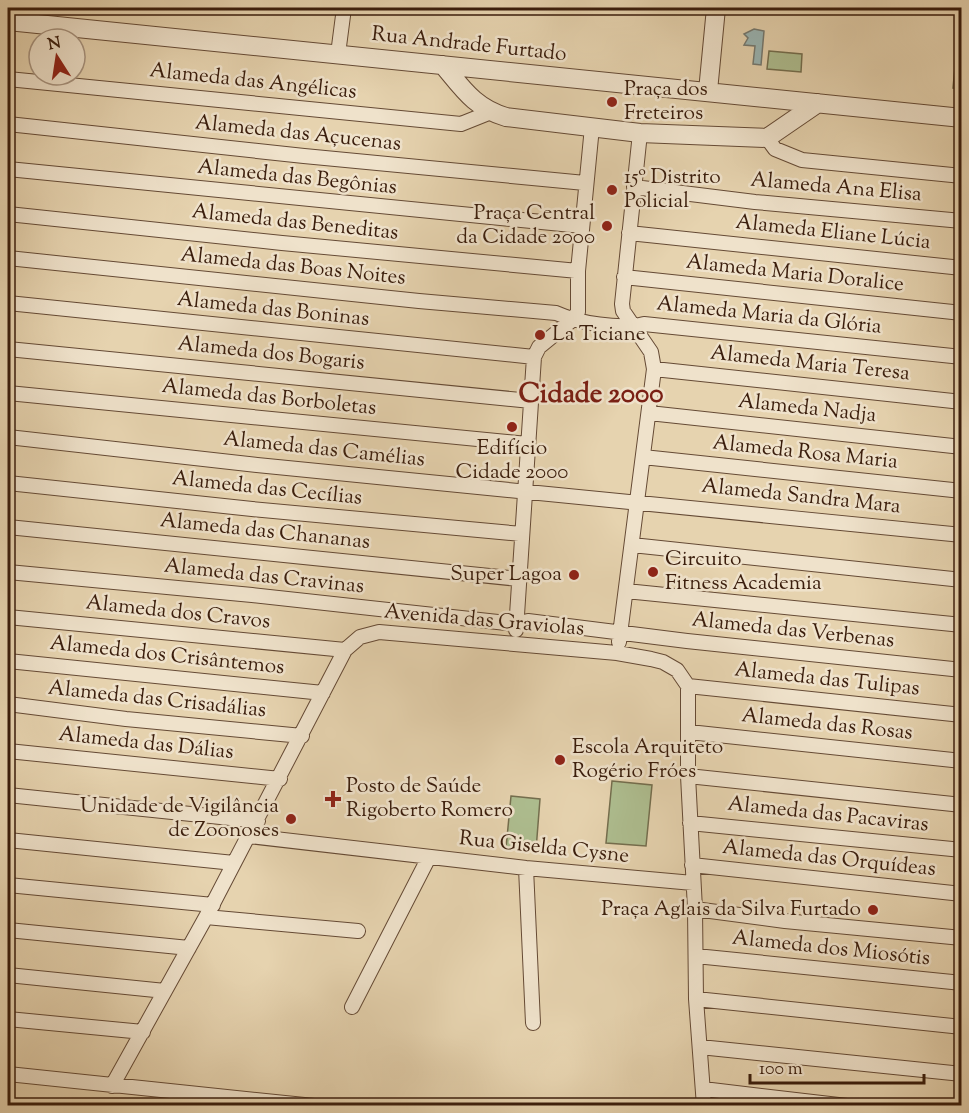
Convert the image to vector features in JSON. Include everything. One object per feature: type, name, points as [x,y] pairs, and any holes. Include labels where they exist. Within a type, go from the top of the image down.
[{"type":"street","points":[[338,54],[344,8]]},
{"type":"street","points":[[708,91],[716,8]]},
{"type":"street","name":"Rua Andrade Furtado","points":[[8,21],[962,118]]},
{"type":"street","points":[[443,65],[474,101],[491,112],[506,117],[640,133],[767,138],[818,103]]},
{"type":"street","name":"Alameda das Angélicas","points":[[8,79],[461,124],[491,112]]},
{"type":"street","name":"Alameda das Açucenas","points":[[8,124],[585,183]]},
{"type":"street","points":[[515,644],[534,357],[539,347],[572,320],[578,312],[578,271],[592,127]]},
{"type":"street","points":[[617,653],[654,369],[651,352],[623,311],[624,277],[640,133]]},
{"type":"street","points":[[767,138],[775,149],[802,160],[962,176]]},
{"type":"street","name":"Alameda das Begônias","points":[[8,169],[582,226]]},
{"type":"street","name":"Alameda Ana Elisa","points":[[634,187],[755,202],[962,221]]},
{"type":"street","name":"Alameda das Beneditas","points":[[8,214],[578,271]]},
{"type":"street","name":"Alameda Eliane Lúcia","points":[[629,233],[962,268]]},
{"type":"street","name":"Alameda das Boas Noites","points":[[8,258],[556,313],[572,320]]},
{"type":"street","name":"Alameda Maria Doralice","points":[[624,277],[962,313]]},
{"type":"street","name":"Alameda das Boninas","points":[[8,303],[534,357]]},
{"type":"street","name":"Alameda Maria da Glória","points":[[572,320],[633,327],[644,324],[962,357]]},
{"type":"street","name":"Alameda dos Bogaris","points":[[8,349],[531,401]]},
{"type":"street","name":"Alameda Maria Teresa","points":[[654,369],[962,402]]},
{"type":"street","name":"Alameda das Borboletas","points":[[8,393],[527,444]]},
{"type":"street","name":"Alameda Nadja","points":[[648,413],[962,447]]},
{"type":"street","name":"Alameda das Camélias","points":[[8,437],[257,465],[637,502]]},
{"type":"street","name":"Alameda Rosa Maria","points":[[643,457],[962,491]]},
{"type":"street","name":"Alameda das Cecílias","points":[[8,483],[522,534]]},
{"type":"street","name":"Alameda Sandra Mara","points":[[637,502],[962,535]]},
{"type":"street","name":"Alameda das Chananas","points":[[8,527],[519,579]]},
{"type":"street","points":[[632,545],[962,580]]},
{"type":"street","name":"Alameda das Cravinas","points":[[8,572],[516,624],[528,621],[613,631],[621,634]]},
{"type":"street","points":[[626,591],[962,625]]},
{"type":"street","name":"Alameda dos Cravos","points":[[8,617],[345,650]]},
{"type":"street","name":"Avenida das Graviolas","points":[[345,650],[360,637],[379,632],[617,653],[663,662],[677,670],[688,686]]},
{"type":"street","name":"Alameda das Verbenas","points":[[621,634],[962,670]]},
{"type":"street","points":[[112,1086],[210,911],[345,650]]},
{"type":"street","name":"Alameda dos Crisântemos","points":[[8,661],[323,693]]},
{"type":"street","points":[[688,686],[688,776],[696,999],[704,1106]]},
{"type":"street","name":"Alameda das Tulipas","points":[[688,686],[962,715]]},
{"type":"street","name":"Alameda das Crisadálias","points":[[8,704],[126,719],[302,736]]},
{"type":"street","name":"Alameda das Rosas","points":[[689,732],[962,760]]},
{"type":"street","name":"Alameda das Dálias","points":[[8,751],[280,779]]},
{"type":"street","points":[[688,776],[962,805]]},
{"type":"street","points":[[8,795],[258,821]]},
{"type":"street","name":"Alameda das Pacaviras","points":[[690,823],[962,850]]},
{"type":"street","name":"Rua Giselda Cysne","points":[[249,836],[526,868],[693,883]]},
{"type":"street","points":[[8,840],[234,863]]},
{"type":"street","points":[[352,1006],[429,857]]},
{"type":"street","name":"Alameda das Orquídeas","points":[[692,865],[962,894]]},
{"type":"street","points":[[526,868],[533,1023]]},
{"type":"street","points":[[8,885],[358,931]]},
{"type":"street","points":[[694,909],[785,921],[962,938]]},
{"type":"street","points":[[8,930],[189,948]]},
{"type":"street","name":"Alameda dos Miosótis","points":[[696,956],[962,983]]},
{"type":"street","points":[[8,975],[165,991]]},
{"type":"street","points":[[696,999],[962,1027]]},
{"type":"street","points":[[8,1018],[143,1032]]},
{"type":"street","points":[[700,1047],[962,1074]]},
{"type":"street","points":[[8,1074],[314,1106]]},
{"type":"street","points":[[703,1089],[847,1106]]},
{"type":"green space","points":[[769,51],[802,54],[801,72],[767,69]]},
{"type":"green space","points":[[955,67],[961,68],[961,89],[953,88]]},
{"type":"green space","points":[[612,781],[652,785],[646,846],[606,843]]},
{"type":"green space","points":[[511,796],[540,799],[536,850],[506,848]]},
{"type":"water","points":[[754,29],[764,31],[761,65],[753,64],[755,46],[744,45],[748,38],[744,34]]},
{"type":"place","name":"Praça dos Freteiros","points":[[612,102]]},
{"type":"place","name":"15º Distrito Policial","points":[[612,190]]},
{"type":"place","name":"Praça Central da Cidade 2000","points":[[607,226]]},
{"type":"place","name":"La Ticiane","points":[[540,335]]},
{"type":"place","name":"Edifício Cidade 2000","points":[[512,427]]},
{"type":"place","name":"Circuito Fitness Academia","points":[[653,572]]},
{"type":"place","name":"Super Lagoa","points":[[574,575]]},
{"type":"place","name":"Escola Arquiteto Rogério Fróes","points":[[560,760]]},
{"type":"place","name":"Posto de Saúde Rigoberto Romero","points":[[333,799]]},
{"type":"place","name":"Unidade de Vigilância de Zoonoses","points":[[291,819]]},
{"type":"place","name":"Praça Aglais da Silva Furtado","points":[[873,910]]},
{"type":"district","name":"Cidade 2000","points":[[591,395]]}]
